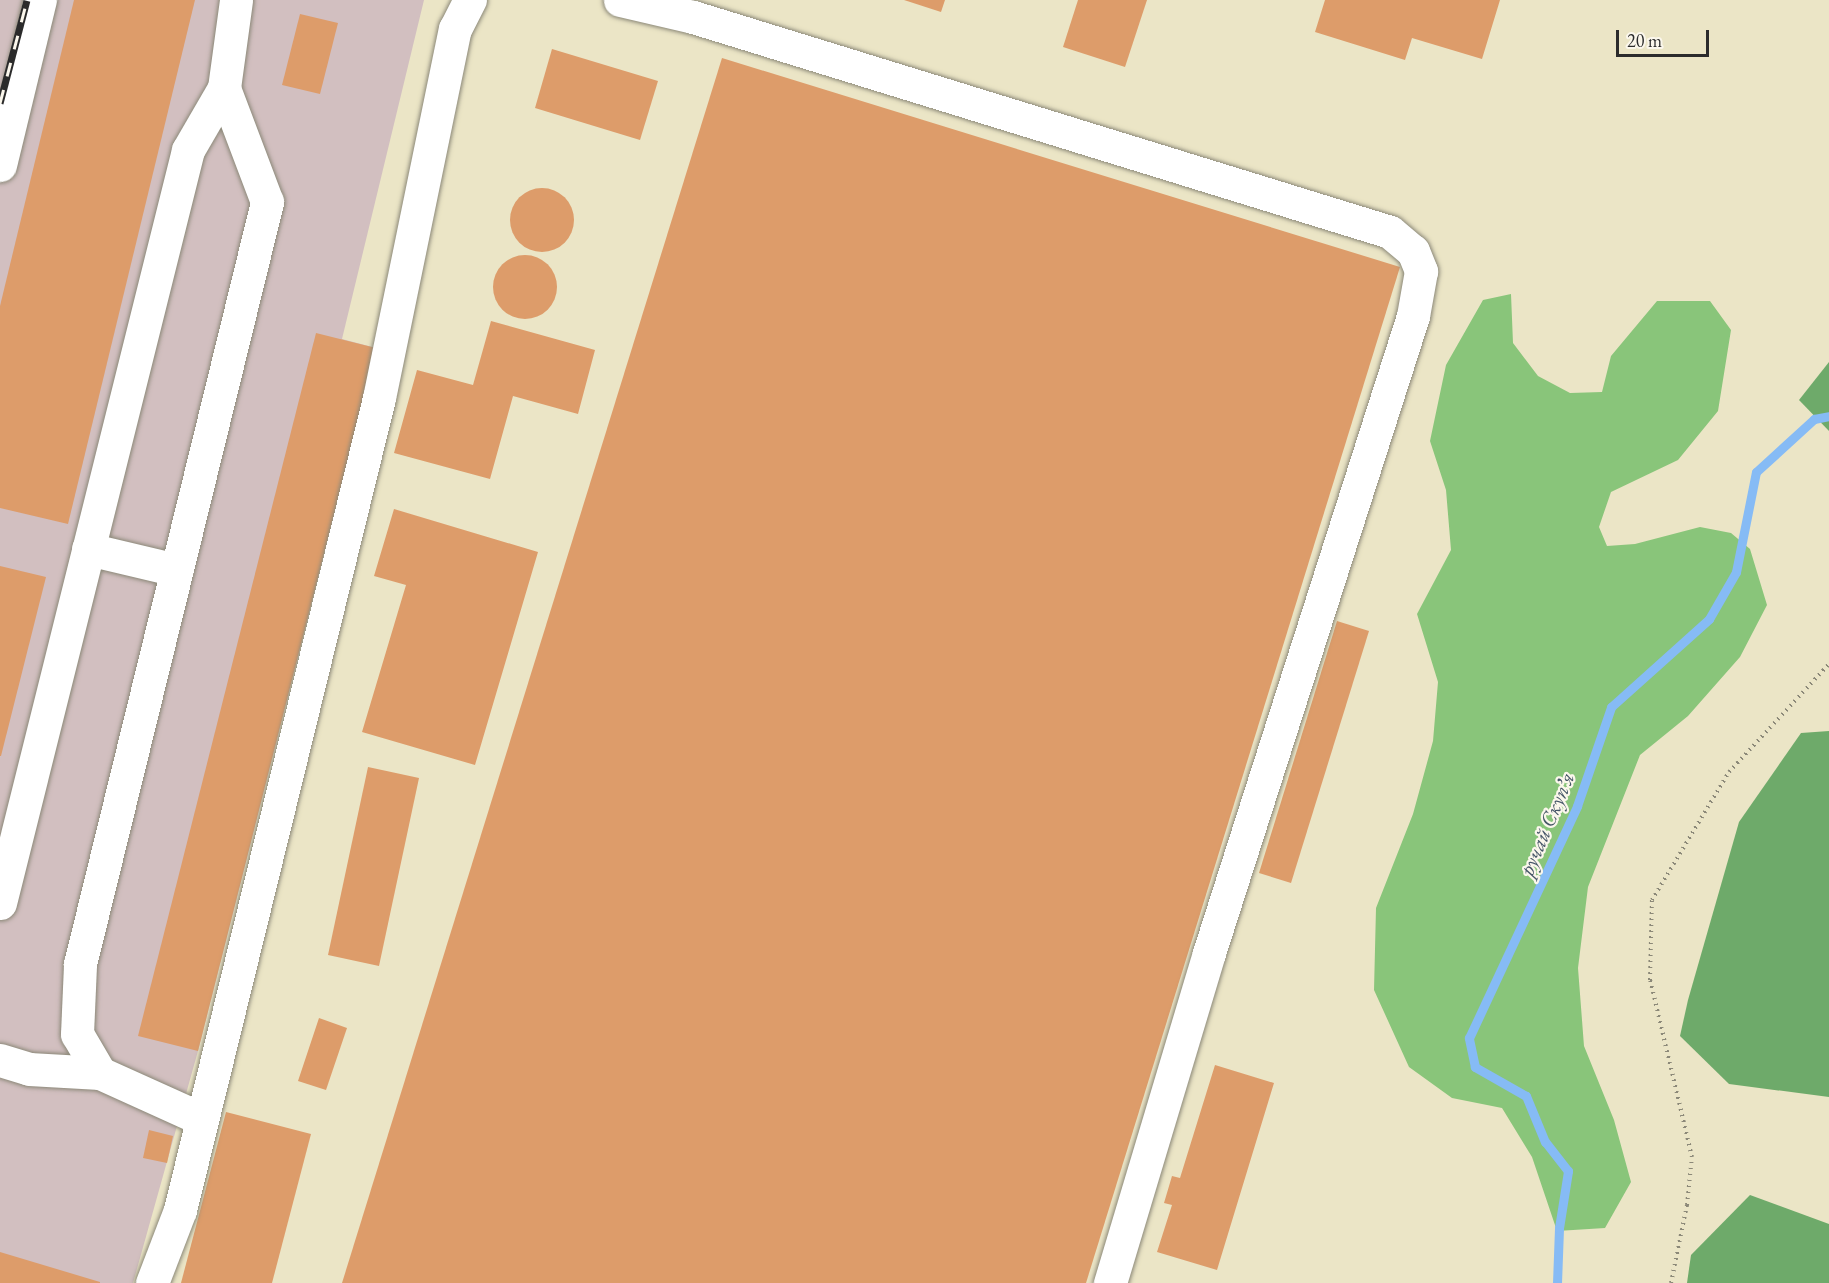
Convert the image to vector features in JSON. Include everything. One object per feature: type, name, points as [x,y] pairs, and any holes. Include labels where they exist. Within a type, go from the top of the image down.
[{"type":"lane","points":[[0,165],[40,0]]},
{"type":"lane","points":[[0,903],[188,150],[224,88],[236,0]]},
{"type":"lane","points":[[152,1283],[180,1210],[379,398],[455,29],[470,0]]},
{"type":"lane","points":[[620,0],[693,17],[1390,232],[1413,250],[1421,271],[1413,316],[1209,953],[1110,1283]]},
{"type":"lane","points":[[100,1073],[77,1034],[80,964],[267,202],[224,88]]},
{"type":"lane","points":[[88,549],[177,570]]},
{"type":"lane","points":[[0,1060],[29,1069],[100,1073],[202,1119]]},
{"type":"path","points":[[1671,1283],[1688,1205],[1692,1157],[1650,980],[1652,900],[1729,772],[1829,664]]},
{"type":"shaded area","points":[[0,0],[424,0],[342,339],[376,348],[198,1051],[133,1283],[0,1283]]},
{"type":"green space","points":[[1511,294],[1513,343],[1538,376],[1570,393],[1602,392],[1611,356],[1657,301],[1710,301],[1731,330],[1718,411],[1678,460],[1611,492],[1599,527],[1607,546],[1635,544],[1700,527],[1731,533],[1750,549],[1767,605],[1740,657],[1688,716],[1640,755],[1588,887],[1578,968],[1584,1046],[1614,1120],[1631,1182],[1605,1228],[1557,1231],[1532,1157],[1502,1108],[1452,1098],[1409,1067],[1374,990],[1376,908],[1413,814],[1433,741],[1438,682],[1417,614],[1451,550],[1446,490],[1430,441],[1446,365],[1483,300]]},
{"type":"green space","points":[[1829,362],[1829,431],[1799,400]]},
{"type":"green space","points":[[1829,731],[1829,1097],[1729,1084],[1680,1036],[1688,1000],[1739,822],[1801,733]]},
{"type":"green space","points":[[1750,1195],[1829,1224],[1829,1283],[1687,1283],[1691,1255]]},
{"type":"building","points":[[74,0],[195,0],[68,524],[0,508],[0,306]]},
{"type":"building","points":[[904,0],[945,0],[941,12]]},
{"type":"building","points":[[1078,0],[1147,0],[1125,67],[1063,47]]},
{"type":"building","points":[[1325,0],[1500,0],[1482,59],[1412,38],[1405,60],[1315,32]]},
{"type":"building","points":[[300,14],[338,23],[320,94],[282,85]]},
{"type":"building","points":[[552,49],[658,81],[640,140],[535,108]]},
{"type":"building","points":[[722,58],[1400,267],[1086,1283],[342,1283]]},
{"type":"building","points":[[542,188],[554,190],[565,197],[572,208],[574,220],[572,232],[565,243],[554,250],[542,252],[530,250],[519,243],[512,232],[510,220],[512,208],[519,197],[530,190]]},
{"type":"building","points":[[525,255],[537,257],[548,264],[555,275],[557,287],[555,299],[548,310],[537,317],[525,319],[513,317],[502,310],[495,299],[493,287],[495,275],[502,264],[513,257]]},
{"type":"building","points":[[491,321],[595,350],[578,414],[513,396],[490,479],[394,453],[417,370],[473,385]]},
{"type":"building","points":[[316,333],[376,348],[198,1051],[138,1036]]},
{"type":"building","points":[[394,509],[538,552],[475,765],[362,732],[406,585],[374,576]]},
{"type":"building","points":[[0,566],[46,577],[1,756],[0,756]]},
{"type":"building","points":[[1337,621],[1369,631],[1291,883],[1259,873]]},
{"type":"building","points":[[368,767],[419,778],[379,966],[328,955]]},
{"type":"building","points":[[319,1018],[347,1028],[326,1090],[298,1081]]},
{"type":"building","points":[[1215,1065],[1274,1083],[1217,1270],[1157,1252],[1172,1205],[1164,1203],[1172,1176],[1180,1178]]},
{"type":"building","points":[[226,1112],[311,1134],[272,1283],[181,1283]]},
{"type":"building","points":[[149,1130],[173,1136],[167,1163],[143,1158]]},
{"type":"building","points":[[0,1252],[100,1282],[100,1283],[0,1283]]},
{"type":"waterway","name":"ручай Скупʼя","points":[[1557,1283],[1559,1228],[1568,1171],[1545,1142],[1526,1096],[1475,1067],[1469,1038],[1577,806],[1611,707],[1709,619],[1736,572],[1756,472],[1814,419],[1829,416]]},
{"type":"railway","points":[[0,103],[27,0]]}]
